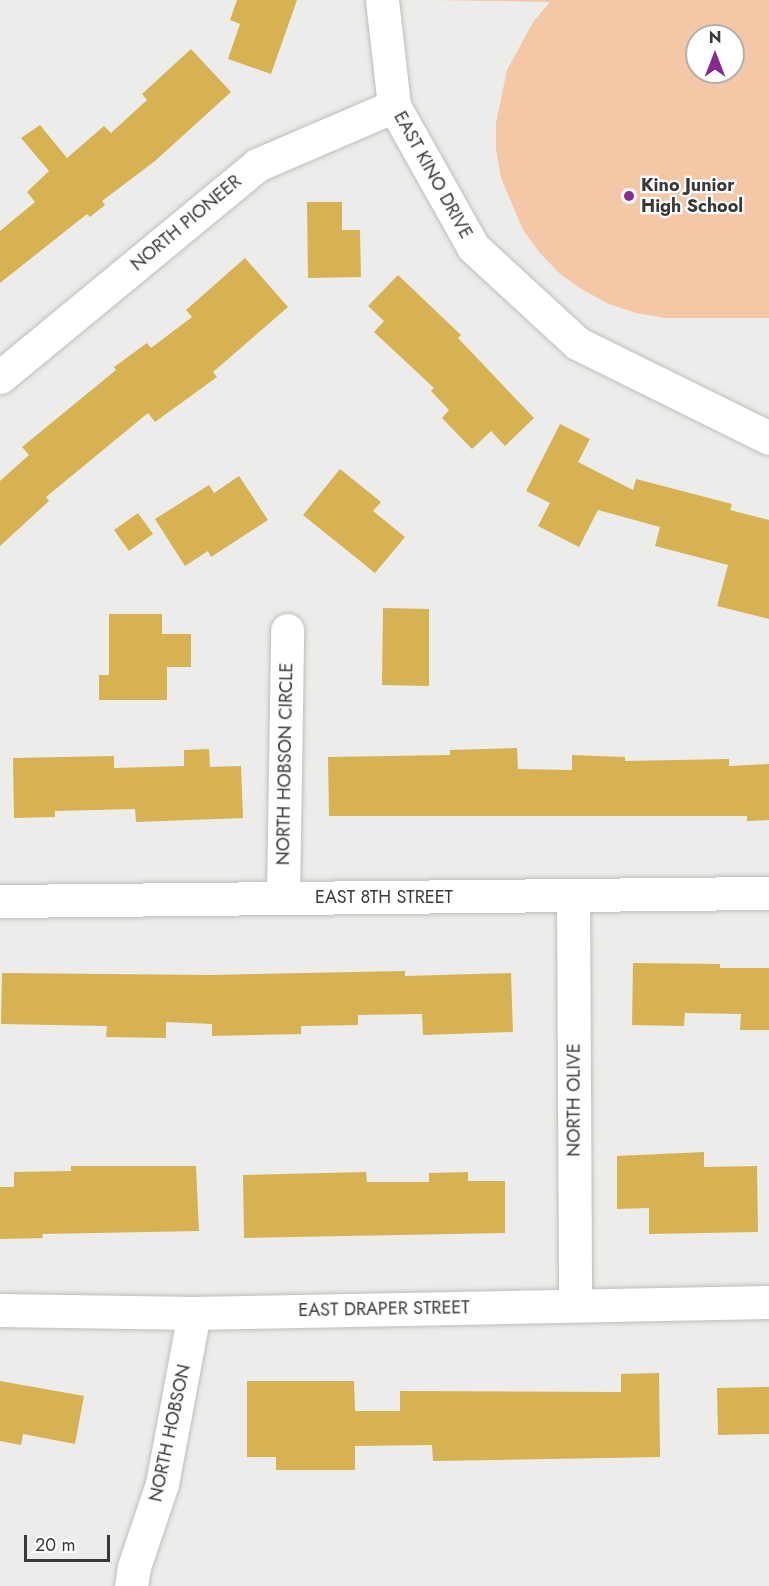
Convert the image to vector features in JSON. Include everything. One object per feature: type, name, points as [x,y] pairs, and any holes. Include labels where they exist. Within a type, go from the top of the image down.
[{"type":"street","name":"EAST KINO DRIVE","points":[[382,0],[394,106],[474,247],[576,343],[769,438]]},
{"type":"street","name":"NORTH PIONEER","points":[[0,377],[257,165],[394,106]]},
{"type":"street","name":"NORTH HOBSON CIRCLE","points":[[284,898],[288,630]]},
{"type":"street","name":"EAST 8TH STREET","points":[[0,901],[769,893]]},
{"type":"street","name":"NORTH OLIVE","points":[[573,895],[575,1304]]},
{"type":"street","name":"EAST DRAPER STREET","points":[[0,1310],[195,1313],[769,1302]]},
{"type":"street","name":"NORTH HOBSON","points":[[131,1586],[134,1567],[162,1484],[195,1313]]},
{"type":"shaded area","name":"Kino Junior High School","points":[[431,0],[769,0],[769,318],[665,318],[636,313],[609,304],[583,290],[560,274],[540,253],[523,230],[501,178],[496,149],[496,123],[507,70],[533,22],[550,2]]},
{"type":"building","points":[[237,0],[297,0],[271,74],[228,59],[240,24],[230,20]]},
{"type":"building","points":[[191,49],[231,92],[155,161],[102,201],[105,205],[90,217],[87,214],[0,283],[0,231],[35,202],[27,192],[49,171],[21,138],[40,125],[67,158],[104,126],[111,133],[147,100],[142,94]]},
{"type":"building","points":[[307,202],[342,202],[342,230],[360,230],[361,277],[308,278]]},
{"type":"building","points":[[245,258],[288,307],[213,372],[217,377],[155,422],[148,413],[46,497],[49,501],[0,546],[0,481],[29,455],[22,447],[116,370],[114,367],[147,343],[151,348],[192,317],[186,310]]},
{"type":"building","points":[[398,275],[461,335],[458,338],[534,418],[505,446],[491,431],[472,449],[442,418],[449,410],[431,391],[434,388],[374,332],[384,321],[368,306]]},
{"type":"building","points":[[560,424],[590,439],[578,462],[633,490],[636,479],[732,504],[730,510],[769,520],[769,619],[717,606],[728,565],[655,546],[660,527],[598,510],[579,547],[538,526],[550,503],[526,491]]},
{"type":"building","points":[[340,469],[381,502],[373,511],[405,537],[375,573],[303,515]]},
{"type":"building","points":[[239,476],[268,520],[211,557],[208,551],[185,566],[155,519],[209,485],[214,493]]},
{"type":"building","points":[[138,513],[153,534],[129,551],[114,530]]},
{"type":"building","points":[[383,608],[429,609],[429,686],[382,685]]},
{"type":"building","points":[[109,614],[162,614],[162,634],[191,634],[191,667],[167,667],[167,700],[99,700],[99,675],[109,675]]},
{"type":"building","points":[[517,748],[518,769],[572,770],[572,755],[625,757],[625,761],[729,759],[729,766],[769,764],[769,820],[747,821],[747,816],[329,816],[328,757],[450,755],[450,750]]},
{"type":"building","points":[[209,749],[210,767],[241,766],[243,818],[136,822],[135,809],[55,811],[55,817],[14,818],[13,758],[114,756],[114,768],[184,766],[184,750]]},
{"type":"building","points":[[633,963],[720,964],[720,968],[769,968],[769,1030],[740,1030],[741,1014],[685,1013],[684,1026],[632,1025]]},
{"type":"building","points":[[405,971],[405,976],[511,973],[513,1032],[423,1035],[422,1014],[358,1015],[358,1025],[301,1026],[301,1034],[212,1036],[212,1024],[166,1022],[166,1038],[106,1037],[107,1026],[1,1024],[2,973],[211,975]]},
{"type":"building","points":[[704,1152],[704,1167],[757,1166],[758,1232],[649,1234],[649,1208],[617,1209],[617,1156]]},
{"type":"building","points":[[71,1166],[196,1166],[199,1231],[42,1234],[43,1238],[0,1239],[0,1187],[14,1187],[14,1172],[71,1171]]},
{"type":"building","points":[[366,1172],[367,1182],[429,1182],[429,1173],[468,1172],[468,1181],[505,1181],[505,1233],[244,1238],[243,1175]]},
{"type":"building","points":[[659,1373],[660,1457],[433,1461],[432,1445],[355,1446],[355,1470],[276,1470],[276,1457],[247,1457],[247,1381],[354,1381],[355,1411],[400,1411],[400,1391],[621,1392],[621,1374]]},
{"type":"building","points":[[0,1381],[84,1396],[75,1444],[23,1434],[21,1445],[0,1441]]},
{"type":"building","points":[[769,1387],[769,1434],[718,1435],[717,1388]]},
{"type":"place","name":"Kino Junior High School","points":[[629,196]]}]
